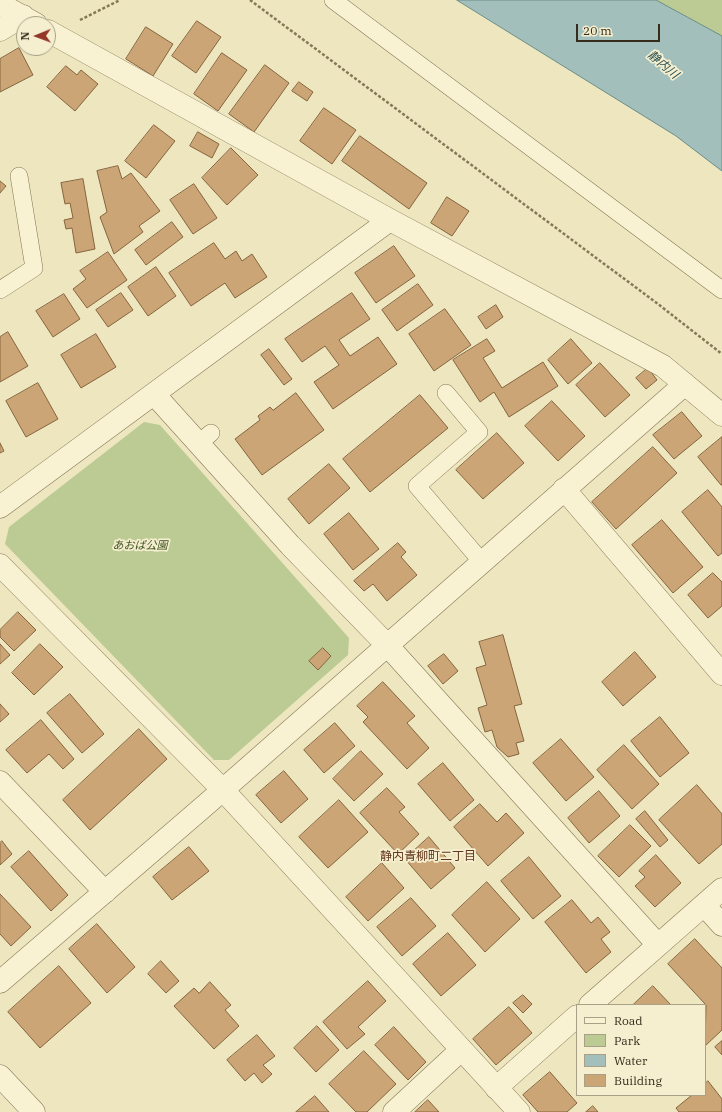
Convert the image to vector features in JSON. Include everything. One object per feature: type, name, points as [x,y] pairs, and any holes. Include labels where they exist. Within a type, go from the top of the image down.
[{"type":"street","points":[[0,4],[22,16]]},
{"type":"street","points":[[0,30],[16,28]]},
{"type":"street","points":[[56,35],[390,220],[662,366],[722,415]]},
{"type":"street","points":[[0,507],[390,220]]},
{"type":"street","points":[[0,982],[223,790],[685,384]]},
{"type":"street","points":[[154,394],[205,438],[290,545],[387,645],[658,945]]},
{"type":"street","points":[[564,489],[722,674]]},
{"type":"street","points":[[0,565],[223,790],[518,1112]]},
{"type":"street","points":[[0,782],[105,892]]},
{"type":"street","points":[[591,1004],[722,889]]},
{"type":"street","points":[[704,905],[722,925]]},
{"type":"street","points":[[496,1088],[576,1017]]},
{"type":"street","points":[[394,1112],[461,1050]]},
{"type":"street","points":[[0,1076],[34,1112]]},
{"type":"lane","points":[[333,0],[722,290]]},
{"type":"lane","points":[[0,290],[34,268],[19,176]]},
{"type":"lane","points":[[446,393],[479,432],[417,486],[482,562]]},
{"type":"path","points":[[56,21],[120,0]]},
{"type":"path","points":[[250,0],[658,304],[722,354]]},
{"type":"green space","points":[[656,0],[722,0],[722,36]]},
{"type":"green space","name":"あおば公園","points":[[144,422],[160,425],[349,638],[348,655],[229,760],[214,760],[5,544],[9,527]]},
{"type":"water","name":"静内川","points":[[457,0],[656,0],[722,36],[722,171],[676,136]]},
{"type":"building","points":[[197,21],[221,37],[196,73],[172,56]]},
{"type":"building","points":[[146,27],[173,44],[153,76],[126,59]]},
{"type":"building","points":[[16,50],[16,56],[23,56],[33,75],[0,92],[0,59]]},
{"type":"building","points":[[222,53],[247,70],[218,111],[194,94]]},
{"type":"building","points":[[265,65],[289,83],[254,132],[229,114]]},
{"type":"building","points":[[66,66],[77,75],[81,70],[98,84],[75,111],[47,87]]},
{"type":"building","points":[[299,82],[313,92],[307,101],[292,91]]},
{"type":"building","points":[[324,108],[356,130],[332,164],[300,141]]},
{"type":"building","points":[[154,125],[175,141],[146,178],[125,161]]},
{"type":"building","points":[[198,132],[219,144],[212,158],[190,146]]},
{"type":"building","points":[[360,136],[427,183],[409,209],[342,161]]},
{"type":"building","points":[[231,148],[258,175],[227,205],[202,178]]},
{"type":"building","points":[[118,166],[122,179],[131,173],[160,211],[139,226],[143,232],[114,254],[100,217],[107,212],[97,171]]},
{"type":"building","points":[[83,179],[95,249],[76,253],[72,228],[66,229],[64,220],[73,218],[70,203],[65,204],[61,183]]},
{"type":"building","points":[[0,181],[6,186],[0,193]]},
{"type":"building","points":[[194,184],[217,218],[193,234],[170,200]]},
{"type":"building","points":[[447,197],[469,211],[452,236],[431,223]]},
{"type":"building","points":[[172,222],[183,237],[146,265],[135,250]]},
{"type":"building","points":[[214,243],[225,259],[236,251],[242,261],[252,254],[267,277],[235,298],[225,283],[191,306],[169,273]]},
{"type":"building","points":[[394,246],[415,276],[376,303],[355,273]]},
{"type":"building","points":[[108,252],[127,280],[87,308],[73,289],[86,279],[80,271]]},
{"type":"building","points":[[156,267],[176,296],[148,316],[128,287]]},
{"type":"building","points":[[418,284],[433,305],[397,331],[382,310]]},
{"type":"building","points":[[121,293],[133,310],[108,327],[96,310]]},
{"type":"building","points":[[352,293],[370,319],[339,340],[350,356],[378,337],[397,364],[333,409],[314,382],[339,365],[325,346],[302,362],[285,339]]},
{"type":"building","points":[[64,294],[80,319],[53,337],[36,311]]},
{"type":"building","points":[[496,305],[503,317],[486,329],[478,317]]},
{"type":"building","points":[[445,309],[471,345],[434,371],[409,334]]},
{"type":"building","points":[[8,332],[28,366],[0,382],[0,337]]},
{"type":"building","points":[[96,334],[116,367],[81,388],[61,355]]},
{"type":"building","points":[[487,339],[495,351],[483,358],[502,388],[543,362],[558,386],[509,417],[494,392],[480,402],[453,360]]},
{"type":"building","points":[[571,339],[592,363],[568,384],[548,360]]},
{"type":"building","points":[[269,349],[292,379],[284,385],[261,355]]},
{"type":"building","points":[[600,363],[630,395],[605,417],[576,385]]},
{"type":"building","points":[[648,368],[657,380],[646,389],[636,378]]},
{"type":"building","points":[[38,383],[58,419],[26,437],[6,401]]},
{"type":"building","points":[[296,393],[324,430],[262,475],[235,439],[260,420],[258,416],[270,407],[273,410]]},
{"type":"building","points":[[420,395],[448,428],[370,492],[343,459]]},
{"type":"building","points":[[552,401],[585,436],[558,461],[525,426]]},
{"type":"building","points":[[682,412],[702,436],[674,459],[653,435]]},
{"type":"building","points":[[497,433],[524,463],[483,499],[456,470]]},
{"type":"building","points":[[722,437],[722,485],[721,485],[698,457]]},
{"type":"building","points":[[0,443],[4,451],[0,453]]},
{"type":"building","points":[[653,447],[677,473],[616,529],[592,502]]},
{"type":"building","points":[[329,464],[350,488],[309,524],[288,499]]},
{"type":"building","points":[[708,490],[722,507],[722,553],[718,556],[682,512]]},
{"type":"building","points":[[349,513],[379,549],[353,570],[324,534]]},
{"type":"building","points":[[662,520],[703,567],[673,593],[632,545]]},
{"type":"building","points":[[398,543],[406,552],[401,557],[417,575],[387,601],[373,584],[364,591],[354,581]]},
{"type":"building","points":[[713,573],[722,582],[722,606],[708,618],[688,595]]},
{"type":"building","points":[[18,612],[36,630],[14,651],[0,637],[0,630]]},
{"type":"building","points":[[503,635],[522,704],[514,706],[524,741],[516,743],[519,754],[508,757],[497,747],[492,730],[485,732],[478,708],[487,705],[476,668],[486,665],[479,642]]},
{"type":"building","points":[[0,644],[10,655],[0,664]]},
{"type":"building","points":[[40,644],[63,667],[34,695],[12,673]]},
{"type":"building","points":[[323,648],[331,656],[318,670],[309,661]]},
{"type":"building","points":[[635,652],[656,677],[623,706],[602,682]]},
{"type":"building","points":[[444,654],[458,671],[443,684],[428,666]]},
{"type":"building","points":[[383,682],[415,716],[407,723],[429,748],[407,769],[363,722],[368,717],[357,706]]},
{"type":"building","points":[[70,694],[104,734],[82,753],[47,713]]},
{"type":"building","points":[[0,704],[9,714],[0,722]]},
{"type":"building","points":[[660,717],[689,753],[660,777],[631,741]]},
{"type":"building","points":[[41,720],[74,759],[63,769],[49,754],[27,773],[6,750]]},
{"type":"building","points":[[335,723],[355,746],[324,773],[304,750]]},
{"type":"building","points":[[139,729],[167,759],[90,830],[63,800]]},
{"type":"building","points":[[561,739],[594,777],[566,801],[533,763]]},
{"type":"building","points":[[624,745],[659,784],[632,809],[597,770]]},
{"type":"building","points":[[361,751],[383,774],[354,801],[333,779]]},
{"type":"building","points":[[443,763],[474,800],[450,821],[418,784]]},
{"type":"building","points":[[284,771],[308,799],[281,823],[256,795]]},
{"type":"building","points":[[697,785],[722,814],[722,844],[699,864],[659,820]]},
{"type":"building","points":[[387,788],[405,807],[399,812],[419,834],[398,854],[360,813]]},
{"type":"building","points":[[599,791],[620,816],[589,843],[568,818]]},
{"type":"building","points":[[339,800],[368,832],[328,868],[299,837]]},
{"type":"building","points":[[480,804],[497,822],[506,813],[524,833],[488,866],[454,827]]},
{"type":"building","points":[[645,811],[668,840],[660,847],[636,819]]},
{"type":"building","points":[[630,825],[651,846],[619,877],[598,856]]},
{"type":"building","points":[[429,837],[455,868],[431,889],[405,859]]},
{"type":"building","points":[[2,841],[12,854],[0,865],[0,843]]},
{"type":"building","points":[[189,847],[209,871],[172,900],[153,877]]},
{"type":"building","points":[[29,851],[68,895],[51,911],[11,867]]},
{"type":"building","points":[[656,855],[681,883],[655,907],[635,886],[645,877],[639,871]]},
{"type":"building","points":[[529,857],[561,896],[533,919],[501,881]]},
{"type":"building","points":[[382,863],[404,888],[368,921],[346,897]]},
{"type":"building","points":[[487,882],[520,919],[485,952],[452,915]]},
{"type":"building","points":[[0,894],[31,927],[11,946],[0,934]]},
{"type":"building","points":[[411,898],[436,926],[402,956],[377,927]]},
{"type":"building","points":[[572,900],[591,923],[598,917],[610,932],[601,939],[611,952],[586,973],[545,922]]},
{"type":"building","points":[[97,924],[135,967],[107,993],[69,949]]},
{"type":"building","points":[[448,933],[476,965],[441,996],[413,964]]},
{"type":"building","points":[[695,939],[722,968],[722,1030],[706,1045],[706,1004],[668,964]]},
{"type":"building","points":[[161,961],[179,981],[166,993],[148,974]]},
{"type":"building","points":[[59,966],[91,1003],[40,1048],[8,1012]]},
{"type":"building","points":[[368,981],[386,1001],[358,1027],[365,1034],[347,1049],[323,1022]]},
{"type":"building","points":[[210,982],[231,1005],[225,1010],[239,1026],[214,1049],[174,1006],[194,988],[199,993]]},
{"type":"building","points":[[653,986],[670,1004],[634,1004]]},
{"type":"building","points":[[523,995],[532,1004],[523,1013],[513,1003]]},
{"type":"building","points":[[509,1007],[532,1033],[496,1065],[473,1039]]},
{"type":"building","points":[[317,1026],[339,1050],[316,1072],[294,1048]]},
{"type":"building","points":[[394,1027],[426,1062],[408,1080],[375,1045]]},
{"type":"building","points":[[257,1035],[275,1056],[263,1065],[272,1074],[262,1083],[254,1073],[245,1081],[227,1060]]},
{"type":"building","points":[[722,1041],[722,1055],[715,1047]]},
{"type":"building","points":[[364,1051],[396,1084],[367,1112],[356,1112],[329,1084]]},
{"type":"building","points":[[550,1072],[577,1103],[567,1112],[538,1112],[523,1095]]},
{"type":"building","points":[[708,1081],[722,1099],[722,1112],[679,1112],[676,1108],[691,1096],[706,1096],[706,1083]]},
{"type":"building","points":[[315,1096],[329,1112],[296,1112]]},
{"type":"building","points":[[428,1100],[439,1112],[415,1112]]},
{"type":"building","points":[[593,1106],[598,1112],[586,1112]]},
{"type":"district","name":"静内青柳町二丁目","points":[[428,857]]}]
